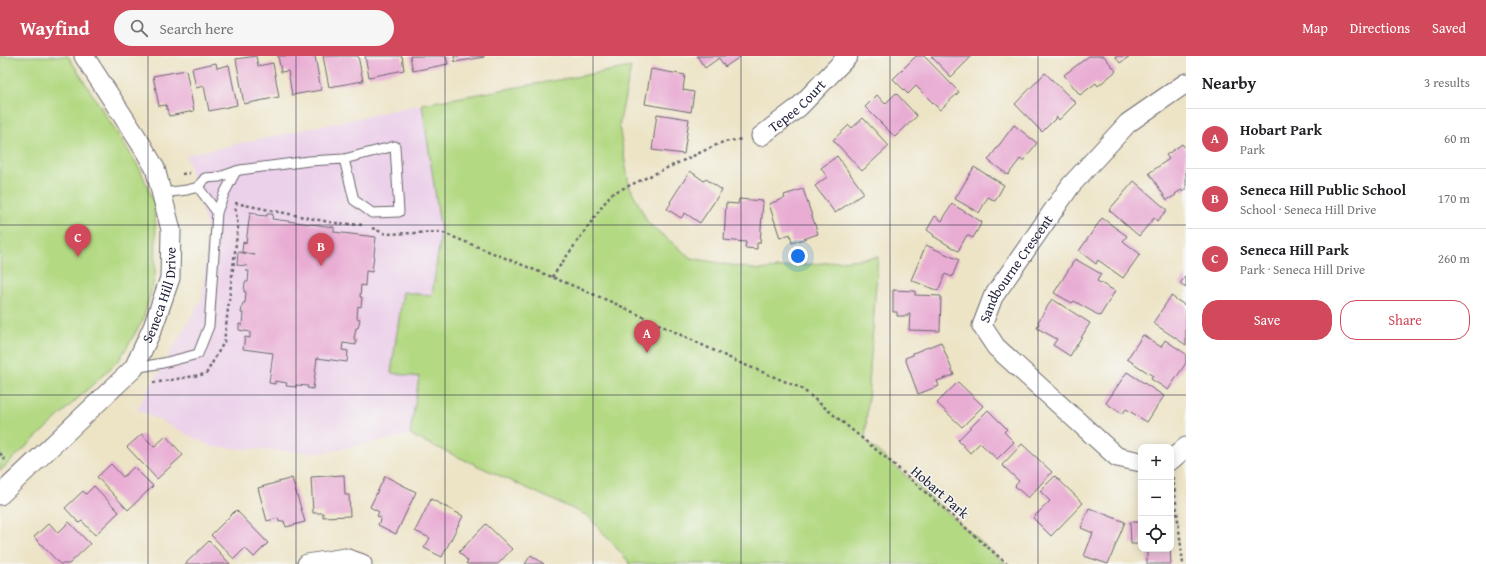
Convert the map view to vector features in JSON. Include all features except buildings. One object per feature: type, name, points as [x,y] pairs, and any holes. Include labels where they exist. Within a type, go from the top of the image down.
[{"type":"street","name":"Seneca Hill Drive","points":[[0,495],[134,368],[153,327],[170,278],[171,230],[163,193],[155,168],[142,144],[84,56]]},
{"type":"street","name":"Tepee Court","points":[[761,136],[799,107],[848,56]]},
{"type":"street","name":"Sandbourne Crescent","points":[[1138,461],[1117,457],[996,347],[982,326],[993,297],[1071,185],[1128,123],[1186,83]]},
{"type":"street","points":[[1174,461],[1186,447]]},
{"type":"street","points":[[307,564],[345,558],[362,564]]},
{"type":"lane","points":[[163,193],[188,190],[198,187],[204,178],[219,177],[236,171],[309,161],[344,159],[395,146],[399,212],[372,213],[354,200],[344,159]]},
{"type":"lane","points":[[134,368],[163,363],[198,354],[209,326],[217,212],[236,171]]},
{"type":"lane","points":[[198,187],[217,212]]},
{"type":"path","points":[[552,277],[610,194],[723,142],[761,136]]},
{"type":"path","name":"Hobart Park","points":[[234,202],[334,223],[365,225],[386,234],[442,232],[614,303],[738,362],[800,388],[891,462],[1006,564]]},
{"type":"path","points":[[0,453],[5,460]]},
{"type":"path","points":[[1173,480],[1183,564]]},
{"type":"shaded area","points":[[422,104],[441,232],[410,435],[321,453],[212,447],[137,409],[202,299],[208,232],[186,155]]},
{"type":"green space","points":[[0,56],[68,56],[140,169],[154,203],[156,238],[155,277],[143,320],[119,360],[0,471]]},
{"type":"green space","points":[[631,67],[619,126],[629,185],[648,223],[691,258],[759,270],[878,257],[865,440],[1006,564],[628,564],[629,562],[588,516],[410,435],[419,377],[391,373],[403,292],[432,296],[441,232],[422,104]]},
{"type":"place","name":"Seneca Hill Park","points":[[78,257]]},
{"type":"place","name":"Seneca Hill Public School","points":[[321,266]]},
{"type":"place","name":"Hobart Park","points":[[647,353]]}]
